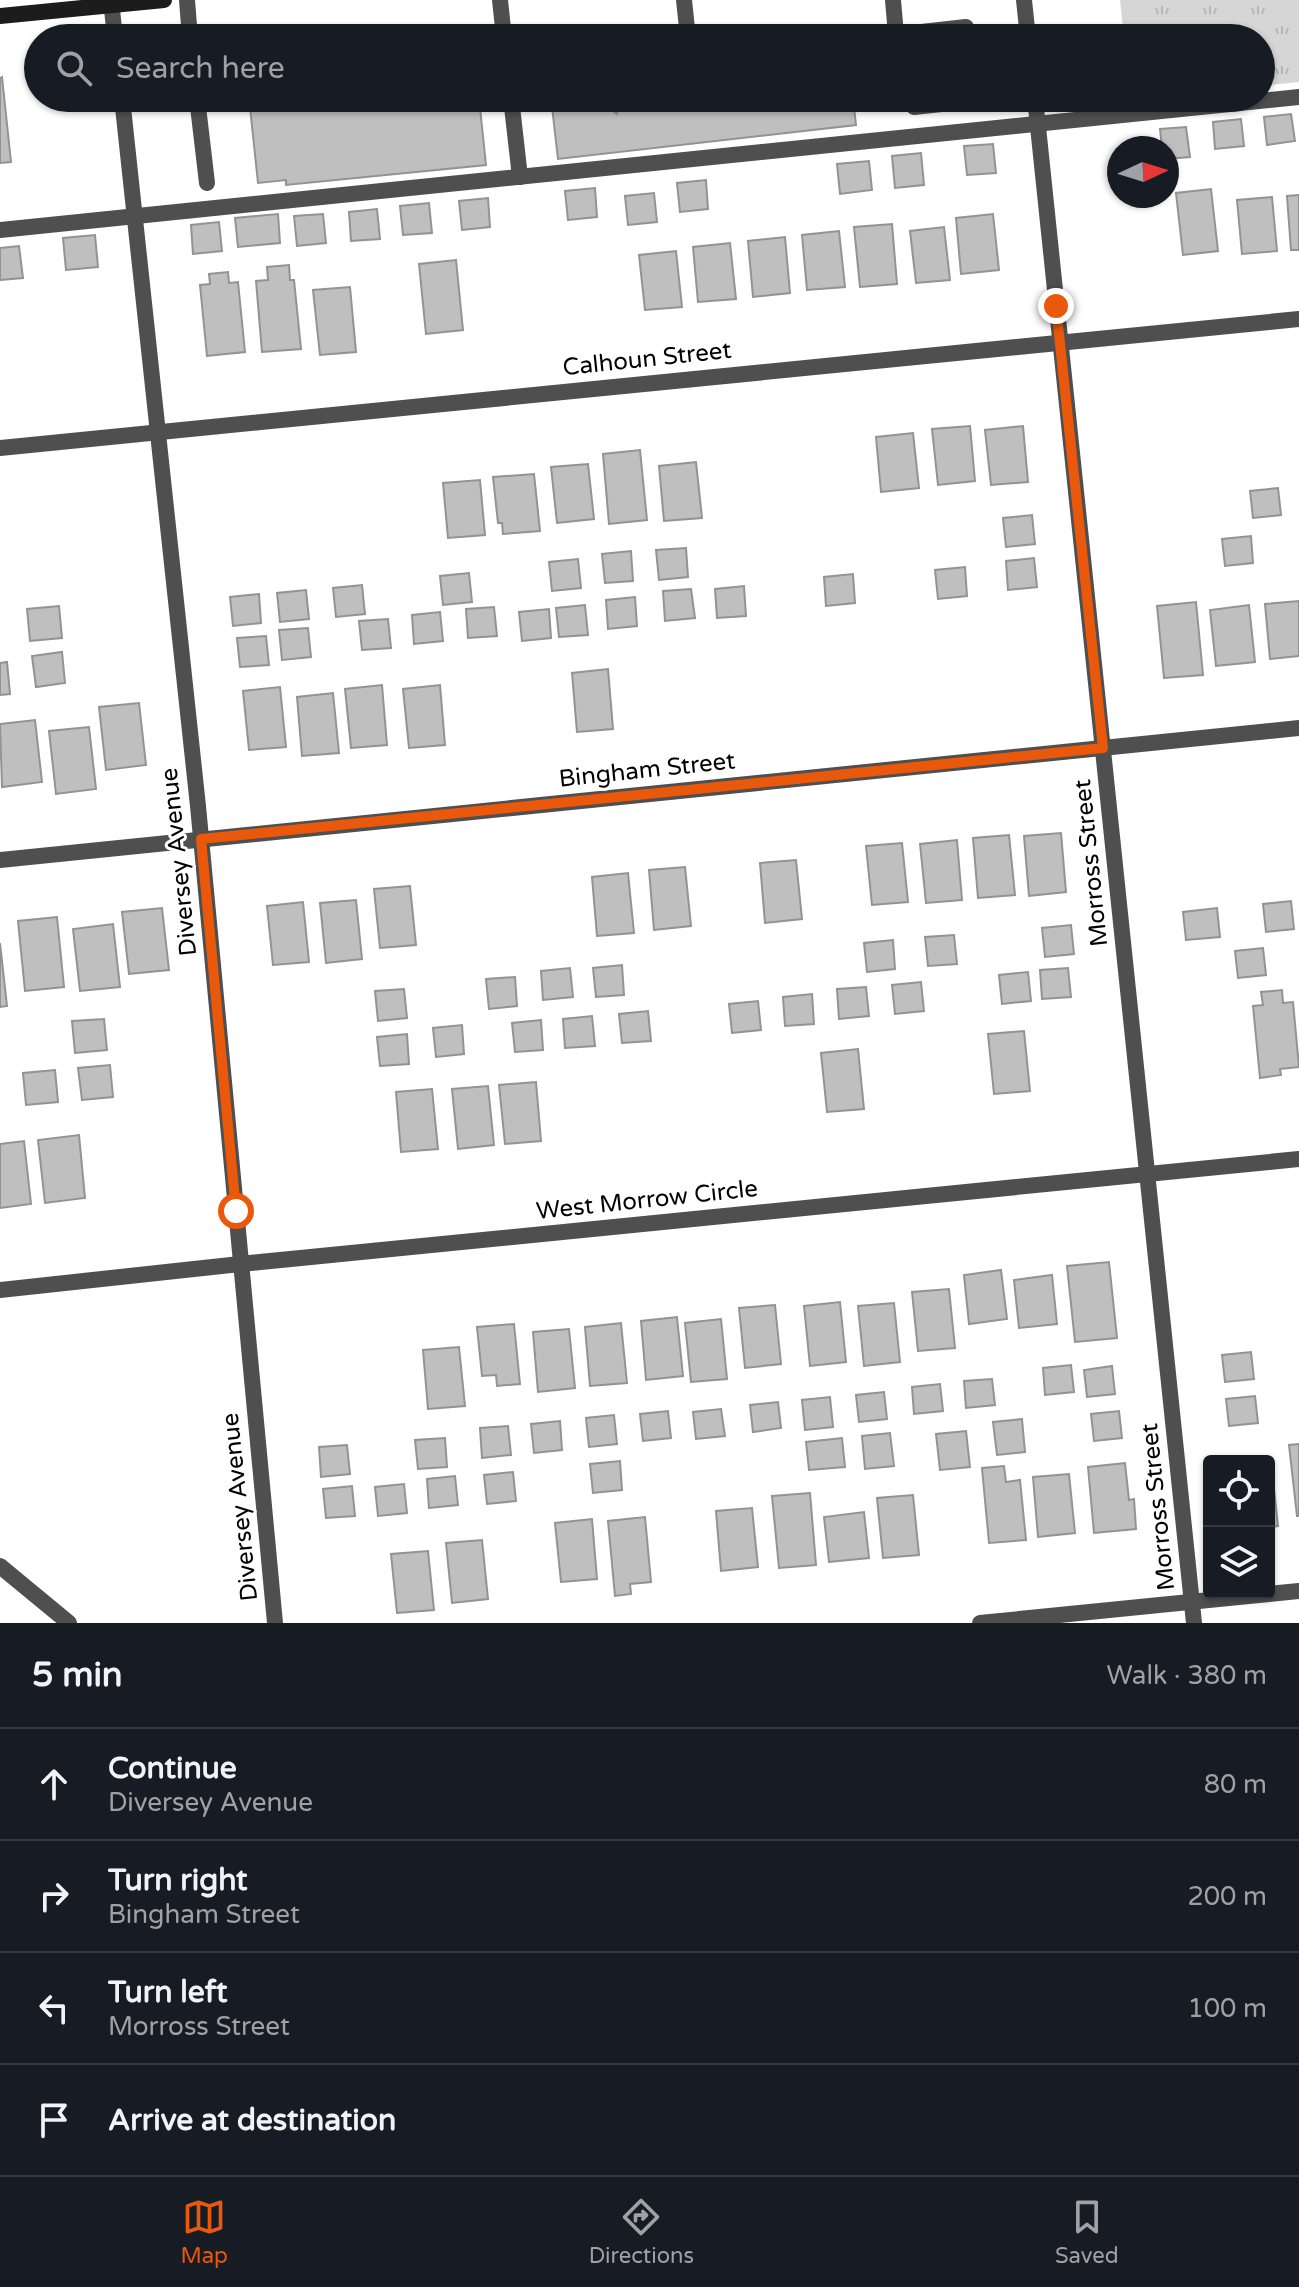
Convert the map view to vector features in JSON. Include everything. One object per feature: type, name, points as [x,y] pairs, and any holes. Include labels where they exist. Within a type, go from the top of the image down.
[{"type":"main road","points":[[0,16],[164,0]]},
{"type":"street","points":[[187,0],[189,24]]},
{"type":"street","points":[[500,0],[503,24]]},
{"type":"street","points":[[684,0],[687,24]]},
{"type":"street","points":[[893,0],[895,24]]},
{"type":"street","points":[[1024,0],[1027,24]]},
{"type":"street","points":[[112,3],[114,24]]},
{"type":"street","points":[[1275,99],[1299,97]]},
{"type":"street","name":"Diversey Avenue","points":[[124,112],[201,839],[275,1623]]},
{"type":"street","points":[[199,112],[207,183]]},
{"type":"street","points":[[513,112],[520,177]]},
{"type":"street","name":"Morross Street","points":[[1036,112],[1194,1623]]},
{"type":"street","points":[[0,230],[1153,112]]},
{"type":"street","name":"Calhoun Street","points":[[0,448],[1299,319]]},
{"type":"street","name":"Bingham Street","points":[[0,860],[1299,728]]},
{"type":"street","name":"West Morrow Circle","points":[[0,1290],[1299,1159]]},
{"type":"street","points":[[0,1566],[69,1623]]},
{"type":"street","points":[[980,1623],[1299,1591]]},
{"type":"green space","points":[[1120,0],[1299,0],[1299,82],[1275,85],[1275,24],[1123,24]]},
{"type":"building","points":[[0,78],[11,162],[0,163]]},
{"type":"building","points":[[250,112],[480,112],[486,165],[286,185],[286,180],[258,183]]},
{"type":"building","points":[[553,112],[855,112],[856,125],[558,159]]},
{"type":"building","points":[[1291,114],[1295,141],[1267,145],[1264,117]]},
{"type":"building","points":[[1241,119],[1244,146],[1215,149],[1213,122]]},
{"type":"building","points":[[1186,127],[1190,157],[1179,158],[1179,136],[1161,136],[1160,129]]},
{"type":"building","points":[[993,144],[996,173],[967,175],[964,146]]},
{"type":"building","points":[[921,153],[924,185],[895,188],[892,156]]},
{"type":"building","points":[[869,161],[872,190],[840,194],[837,164]]},
{"type":"building","points":[[706,180],[708,209],[680,212],[677,183]]},
{"type":"building","points":[[595,188],[597,217],[568,220],[565,191]]},
{"type":"building","points":[[1211,189],[1218,251],[1183,255],[1179,193]]},
{"type":"building","points":[[654,193],[657,222],[628,225],[625,196]]},
{"type":"building","points":[[1299,195],[1299,250],[1291,250],[1287,196]]},
{"type":"building","points":[[1272,197],[1277,251],[1242,254],[1237,200]]},
{"type":"building","points":[[488,198],[490,227],[462,230],[459,201]]},
{"type":"building","points":[[429,203],[432,233],[403,235],[400,206]]},
{"type":"building","points":[[377,209],[380,239],[351,241],[349,212]]},
{"type":"building","points":[[278,214],[280,243],[238,247],[235,218]]},
{"type":"building","points":[[323,214],[326,243],[297,246],[294,216]]},
{"type":"building","points":[[993,214],[999,270],[961,274],[956,218]]},
{"type":"building","points":[[219,222],[222,251],[193,254],[191,225]]},
{"type":"building","points":[[892,224],[897,284],[860,287],[854,227]]},
{"type":"building","points":[[944,227],[950,280],[916,283],[910,231]]},
{"type":"building","points":[[839,231],[845,287],[807,290],[802,235]]},
{"type":"building","points":[[95,235],[98,267],[66,270],[63,238]]},
{"type":"building","points":[[785,237],[790,293],[753,297],[748,241]]},
{"type":"building","points":[[730,243],[736,299],[698,302],[693,247]]},
{"type":"building","points":[[19,246],[23,278],[0,280],[0,248]]},
{"type":"building","points":[[676,251],[682,307],[645,310],[639,255]]},
{"type":"building","points":[[456,260],[463,330],[426,334],[419,264]]},
{"type":"building","points":[[289,265],[290,280],[294,280],[301,349],[262,352],[256,281],[268,280],[267,267]]},
{"type":"building","points":[[228,272],[229,283],[238,282],[245,352],[207,356],[200,285],[210,284],[209,274]]},
{"type":"building","points":[[350,287],[356,352],[320,355],[313,290]]},
{"type":"building","points":[[970,426],[975,481],[938,485],[932,429]]},
{"type":"building","points":[[1023,426],[1028,482],[991,485],[985,430]]},
{"type":"building","points":[[913,433],[919,488],[881,492],[876,437]]},
{"type":"building","points":[[640,450],[647,520],[609,524],[603,454]]},
{"type":"building","points":[[696,462],[702,518],[664,521],[659,466]]},
{"type":"building","points":[[588,464],[594,519],[557,523],[551,467]]},
{"type":"building","points":[[534,474],[540,531],[503,534],[502,523],[498,523],[493,477]]},
{"type":"building","points":[[480,480],[485,535],[448,538],[443,483]]},
{"type":"building","points":[[1278,488],[1281,515],[1253,518],[1250,491]]},
{"type":"building","points":[[1032,515],[1035,544],[1006,547],[1003,518]]},
{"type":"building","points":[[1251,536],[1253,563],[1225,566],[1222,539]]},
{"type":"building","points":[[686,548],[688,577],[659,580],[656,550]]},
{"type":"building","points":[[631,551],[633,581],[605,583],[602,554]]},
{"type":"building","points":[[1034,558],[1037,587],[1008,590],[1006,561]]},
{"type":"building","points":[[578,559],[581,588],[552,591],[549,562]]},
{"type":"building","points":[[965,567],[967,596],[938,599],[935,570]]},
{"type":"building","points":[[469,573],[472,602],[443,605],[440,576]]},
{"type":"building","points":[[853,574],[855,603],[826,606],[824,577]]},
{"type":"building","points":[[362,585],[365,614],[336,617],[333,588]]},
{"type":"building","points":[[744,586],[746,616],[717,618],[715,589]]},
{"type":"building","points":[[691,589],[695,618],[665,621],[663,591]]},
{"type":"building","points":[[306,590],[309,619],[280,622],[277,593]]},
{"type":"building","points":[[259,594],[261,623],[233,626],[230,597]]},
{"type":"building","points":[[635,597],[637,626],[608,629],[606,600]]},
{"type":"building","points":[[1299,601],[1299,656],[1270,659],[1265,604]]},
{"type":"building","points":[[1196,602],[1203,675],[1164,678],[1157,606]]},
{"type":"building","points":[[585,605],[588,635],[559,637],[556,608]]},
{"type":"building","points":[[1249,605],[1255,662],[1216,666],[1210,610]]},
{"type":"building","points":[[59,606],[62,638],[30,641],[27,609]]},
{"type":"building","points":[[494,607],[497,636],[468,638],[466,609]]},
{"type":"building","points":[[549,609],[551,638],[522,641],[519,612]]},
{"type":"building","points":[[440,612],[443,641],[414,644],[412,615]]},
{"type":"building","points":[[388,619],[391,648],[362,650],[359,621]]},
{"type":"building","points":[[308,628],[311,657],[282,660],[279,630]]},
{"type":"building","points":[[266,636],[269,665],[240,667],[237,638]]},
{"type":"building","points":[[62,652],[65,683],[36,687],[32,656]]},
{"type":"building","points":[[7,662],[10,694],[0,695],[0,663]]},
{"type":"building","points":[[608,669],[613,729],[577,732],[572,673]]},
{"type":"building","points":[[382,685],[387,745],[351,748],[345,689]]},
{"type":"building","points":[[440,685],[445,745],[409,748],[403,689]]},
{"type":"building","points":[[280,687],[286,747],[249,750],[243,691]]},
{"type":"building","points":[[333,693],[339,753],[302,756],[297,697]]},
{"type":"building","points":[[139,703],[146,765],[106,770],[99,707]]},
{"type":"building","points":[[35,720],[42,782],[2,787],[0,724]]},
{"type":"building","points":[[89,727],[96,789],[56,794],[49,731]]},
{"type":"building","points":[[1061,833],[1066,892],[1029,896],[1024,836]]},
{"type":"building","points":[[1009,835],[1015,895],[978,898],[973,838]]},
{"type":"building","points":[[957,840],[962,900],[926,903],[920,844]]},
{"type":"building","points":[[902,843],[908,902],[872,905],[866,846]]},
{"type":"building","points":[[796,860],[802,919],[765,923],[760,863]]},
{"type":"building","points":[[685,867],[691,926],[654,930],[649,870]]},
{"type":"building","points":[[628,873],[634,933],[597,936],[592,877]]},
{"type":"building","points":[[410,886],[416,945],[380,948],[374,889]]},
{"type":"building","points":[[356,900],[362,959],[326,963],[320,903]]},
{"type":"building","points":[[1291,901],[1294,929],[1266,932],[1263,904]]},
{"type":"building","points":[[303,902],[309,962],[273,965],[267,906]]},
{"type":"building","points":[[162,908],[169,970],[129,974],[122,912]]},
{"type":"building","points":[[1217,908],[1220,937],[1186,940],[1183,912]]},
{"type":"building","points":[[57,917],[64,987],[25,991],[18,921]]},
{"type":"building","points":[[113,924],[120,987],[80,991],[73,929]]},
{"type":"building","points":[[1071,925],[1074,954],[1045,957],[1042,928]]},
{"type":"building","points":[[954,935],[957,964],[928,966],[925,937]]},
{"type":"building","points":[[893,940],[895,969],[867,972],[864,943]]},
{"type":"building","points":[[0,943],[7,1006],[0,1007]]},
{"type":"building","points":[[1263,948],[1266,975],[1238,978],[1235,951]]},
{"type":"building","points":[[622,965],[624,995],[596,997],[593,968]]},
{"type":"building","points":[[570,968],[573,997],[543,1000],[541,971]]},
{"type":"building","points":[[1068,968],[1071,997],[1042,999],[1040,970]]},
{"type":"building","points":[[1028,972],[1031,1001],[1002,1004],[999,975]]},
{"type":"building","points":[[515,977],[517,1006],[489,1009],[486,979]]},
{"type":"building","points":[[921,982],[924,1011],[895,1014],[892,985]]},
{"type":"building","points":[[866,987],[869,1016],[839,1019],[837,989]]},
{"type":"building","points":[[404,989],[407,1018],[378,1021],[375,991]]},
{"type":"building","points":[[1282,990],[1283,1003],[1293,1002],[1299,1067],[1280,1069],[1281,1075],[1260,1078],[1253,1006],[1263,1005],[1261,992]]},
{"type":"building","points":[[812,994],[814,1024],[785,1026],[783,997]]},
{"type":"building","points":[[758,1001],[761,1030],[732,1033],[729,1004]]},
{"type":"building","points":[[648,1011],[651,1041],[622,1043],[619,1014]]},
{"type":"building","points":[[592,1016],[595,1046],[565,1048],[563,1019]]},
{"type":"building","points":[[104,1019],[107,1050],[75,1053],[72,1021]]},
{"type":"building","points":[[541,1020],[543,1050],[515,1052],[512,1023]]},
{"type":"building","points":[[462,1025],[464,1054],[436,1057],[433,1028]]},
{"type":"building","points":[[1024,1031],[1030,1091],[994,1094],[988,1034]]},
{"type":"building","points":[[407,1034],[409,1064],[380,1066],[377,1037]]},
{"type":"building","points":[[858,1049],[864,1109],[827,1112],[821,1053]]},
{"type":"building","points":[[110,1065],[113,1097],[82,1100],[78,1068]]},
{"type":"building","points":[[55,1070],[58,1102],[26,1105],[23,1073]]},
{"type":"building","points":[[536,1082],[541,1141],[505,1144],[499,1085]]},
{"type":"building","points":[[488,1086],[494,1145],[458,1149],[452,1089]]},
{"type":"building","points":[[432,1089],[438,1149],[401,1152],[396,1092]]},
{"type":"building","points":[[79,1135],[85,1198],[45,1203],[38,1140]]},
{"type":"building","points":[[24,1141],[31,1204],[0,1208],[0,1144]]},
{"type":"building","points":[[1109,1262],[1117,1338],[1075,1342],[1067,1266]]},
{"type":"building","points":[[1001,1270],[1007,1319],[969,1324],[964,1275]]},
{"type":"building","points":[[1052,1275],[1057,1324],[1019,1328],[1014,1280]]},
{"type":"building","points":[[949,1289],[955,1348],[918,1351],[912,1292]]},
{"type":"building","points":[[840,1302],[846,1362],[810,1366],[804,1306]]},
{"type":"building","points":[[894,1303],[900,1362],[864,1366],[858,1306]]},
{"type":"building","points":[[775,1305],[781,1364],[745,1368],[739,1308]]},
{"type":"building","points":[[677,1317],[683,1376],[646,1380],[641,1321]]},
{"type":"building","points":[[721,1319],[727,1379],[691,1382],[685,1323]]},
{"type":"building","points":[[621,1323],[627,1383],[590,1386],[585,1327]]},
{"type":"building","points":[[514,1324],[520,1384],[497,1386],[496,1375],[482,1376],[477,1327]]},
{"type":"building","points":[[569,1329],[575,1388],[538,1392],[533,1332]]},
{"type":"building","points":[[459,1347],[465,1406],[428,1409],[423,1350]]},
{"type":"building","points":[[1251,1352],[1254,1379],[1225,1382],[1222,1355]]},
{"type":"building","points":[[1071,1365],[1074,1392],[1045,1395],[1043,1368]]},
{"type":"building","points":[[1112,1366],[1115,1394],[1087,1397],[1084,1370]]},
{"type":"building","points":[[992,1379],[995,1405],[966,1408],[964,1381]]},
{"type":"building","points":[[940,1384],[943,1411],[914,1414],[912,1387]]},
{"type":"building","points":[[884,1392],[887,1419],[859,1422],[856,1395]]},
{"type":"building","points":[[1255,1396],[1258,1423],[1229,1426],[1226,1399]]},
{"type":"building","points":[[830,1397],[833,1427],[805,1430],[802,1400]]},
{"type":"building","points":[[778,1402],[781,1428],[753,1432],[750,1405]]},
{"type":"building","points":[[721,1409],[725,1436],[696,1439],[693,1412]]},
{"type":"building","points":[[668,1411],[671,1438],[643,1441],[640,1414]]},
{"type":"building","points":[[1119,1411],[1122,1438],[1094,1441],[1091,1414]]},
{"type":"building","points":[[614,1415],[617,1444],[589,1447],[586,1418]]},
{"type":"building","points":[[1022,1419],[1025,1452],[997,1455],[993,1422]]},
{"type":"building","points":[[560,1421],[562,1450],[534,1453],[531,1424]]},
{"type":"building","points":[[508,1426],[511,1455],[482,1458],[480,1428]]},
{"type":"building","points":[[966,1431],[970,1467],[940,1470],[936,1434]]},
{"type":"building","points":[[890,1433],[894,1466],[865,1469],[862,1436]]},
{"type":"building","points":[[445,1438],[447,1467],[418,1469],[415,1440]]},
{"type":"building","points":[[842,1438],[845,1467],[809,1470],[806,1442]]},
{"type":"building","points":[[1299,1444],[1299,1516],[1297,1516],[1289,1445]]},
{"type":"building","points":[[347,1445],[350,1474],[321,1477],[319,1447]]},
{"type":"building","points":[[620,1461],[622,1490],[593,1493],[590,1464]]},
{"type":"building","points":[[1125,1463],[1129,1500],[1134,1499],[1136,1529],[1094,1533],[1088,1467]]},
{"type":"building","points":[[1004,1466],[1006,1482],[1020,1480],[1026,1540],[989,1543],[982,1468]]},
{"type":"building","points":[[513,1472],[516,1501],[487,1504],[484,1475]]},
{"type":"building","points":[[1069,1474],[1075,1533],[1038,1537],[1033,1477]]},
{"type":"building","points":[[455,1476],[458,1505],[429,1508],[427,1479]]},
{"type":"building","points":[[404,1484],[407,1513],[378,1516],[375,1487]]},
{"type":"building","points":[[352,1486],[355,1516],[326,1518],[323,1489]]},
{"type":"building","points":[[810,1493],[816,1565],[779,1568],[772,1496]]},
{"type":"building","points":[[913,1495],[919,1555],[883,1558],[877,1498]]},
{"type":"building","points":[[1275,1498],[1278,1526],[1275,1526]]},
{"type":"building","points":[[752,1508],[758,1567],[721,1571],[716,1511]]},
{"type":"building","points":[[864,1512],[869,1558],[829,1562],[824,1517]]},
{"type":"building","points":[[645,1517],[651,1582],[630,1584],[631,1594],[615,1596],[608,1521]]},
{"type":"building","points":[[592,1519],[597,1579],[561,1582],[555,1523]]},
{"type":"building","points":[[482,1540],[488,1599],[452,1603],[446,1543]]},
{"type":"building","points":[[428,1551],[434,1610],[397,1613],[391,1554]]},
{"type":"route","points":[[236,1211],[201,839],[1103,748],[1056,306]]}]
